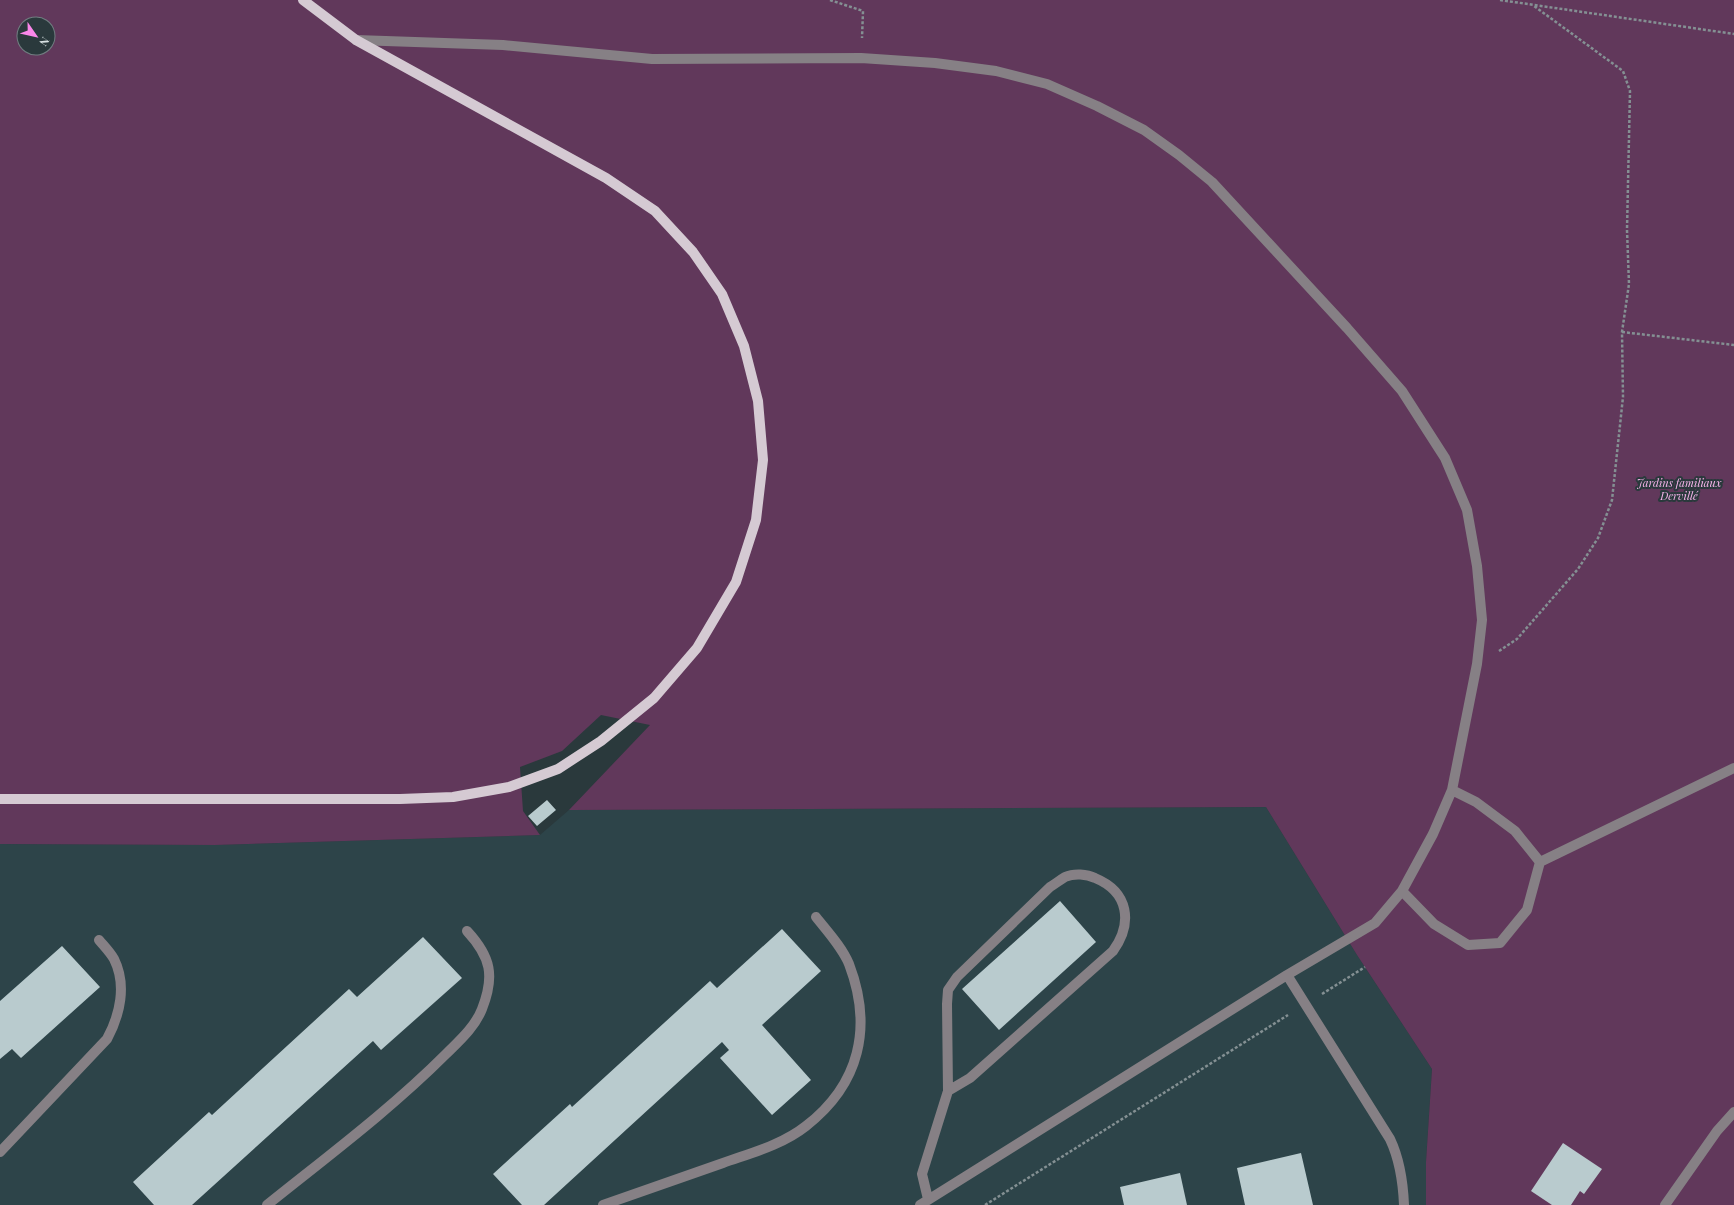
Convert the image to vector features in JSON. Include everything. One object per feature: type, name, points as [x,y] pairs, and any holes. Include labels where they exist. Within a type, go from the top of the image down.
[{"type":"main road","points":[[0,800],[400,799],[453,797],[509,787],[558,769],[602,741],[654,698],[697,648],[736,582],[756,520],[763,460],[758,401],[744,346],[722,294],[693,252],[655,211],[606,178],[356,40],[303,0]]},
{"type":"street","points":[[356,40],[502,45],[652,59],[861,58],[935,63],[996,71],[1047,84],[1098,106],[1144,130],[1179,155],[1212,182],[1347,328],[1402,391],[1445,458],[1467,510],[1477,566],[1482,620],[1477,664],[1452,790],[1433,834],[1402,890],[1375,923],[1286,975],[924,1202],[922,1174],[948,1091],[948,990],[957,977],[1050,887],[1066,877],[1088,875],[1102,880],[1121,898],[1126,920],[1120,940],[1113,951],[970,1078],[948,1091]]},
{"type":"street","points":[[1402,890],[1434,924],[1468,945],[1500,943],[1526,910],[1540,862],[1734,768]]},
{"type":"street","points":[[1452,790],[1476,802],[1515,831],[1540,862]]},
{"type":"street","points":[[603,1205],[775,1144],[806,1126],[842,1088],[852,1072],[858,1054],[861,1020],[855,988],[848,963],[816,917]]},
{"type":"street","points":[[267,1205],[393,1102],[432,1068],[473,1025],[482,1010],[489,979],[487,961],[481,946],[467,931]]},
{"type":"street","points":[[0,1152],[107,1039],[116,1023],[120,1007],[121,979],[114,959],[99,940]]},
{"type":"street","points":[[1286,975],[1390,1139],[1397,1154],[1401,1172],[1404,1205]]},
{"type":"street","points":[[1665,1205],[1717,1131],[1734,1112]]},
{"type":"path","points":[[830,0],[863,11],[861,58]]},
{"type":"path","points":[[1500,0],[1734,34]]},
{"type":"path","points":[[1477,664],[1517,639],[1578,569],[1598,538],[1612,500],[1623,397],[1622,332],[1629,284],[1627,230],[1630,91],[1623,71],[1534,6]]},
{"type":"path","points":[[1622,332],[1734,345]]},
{"type":"path","points":[[985,1205],[1365,967]]},
{"type":"shaded area","points":[[1266,807],[1357,955],[1432,1069],[1426,1162],[1426,1205],[0,1205],[0,844],[215,845],[540,835],[569,810]]},
{"type":"green space","name":"Jardins familiaux Dervillé","points":[[0,0],[1734,0],[1734,1205],[1426,1205],[1426,1162],[1432,1069],[1357,955],[1266,807],[569,810],[650,725],[601,715],[562,751],[520,767],[523,811],[540,835],[215,845],[0,844]]},
{"type":"building","points":[[547,800],[556,810],[537,826],[528,816]]},
{"type":"building","points":[[1060,901],[1096,942],[999,1030],[962,989]]},
{"type":"building","points":[[782,929],[821,971],[762,1025],[811,1080],[772,1115],[720,1058],[729,1050],[722,1042],[544,1205],[522,1205],[493,1174],[570,1104],[572,1107],[710,981],[717,988]]},
{"type":"building","points":[[423,937],[462,978],[381,1050],[373,1041],[192,1205],[154,1205],[133,1182],[209,1112],[212,1115],[349,989],[357,997]]},
{"type":"building","points":[[62,946],[100,987],[21,1058],[12,1049],[0,1059],[0,1001]]},
{"type":"building","points":[[1563,1143],[1602,1169],[1584,1194],[1580,1191],[1571,1205],[1552,1205],[1531,1191]]},
{"type":"building","points":[[1301,1153],[1313,1205],[1245,1205],[1237,1168]]},
{"type":"building","points":[[1180,1173],[1187,1205],[1124,1205],[1120,1187]]}]
